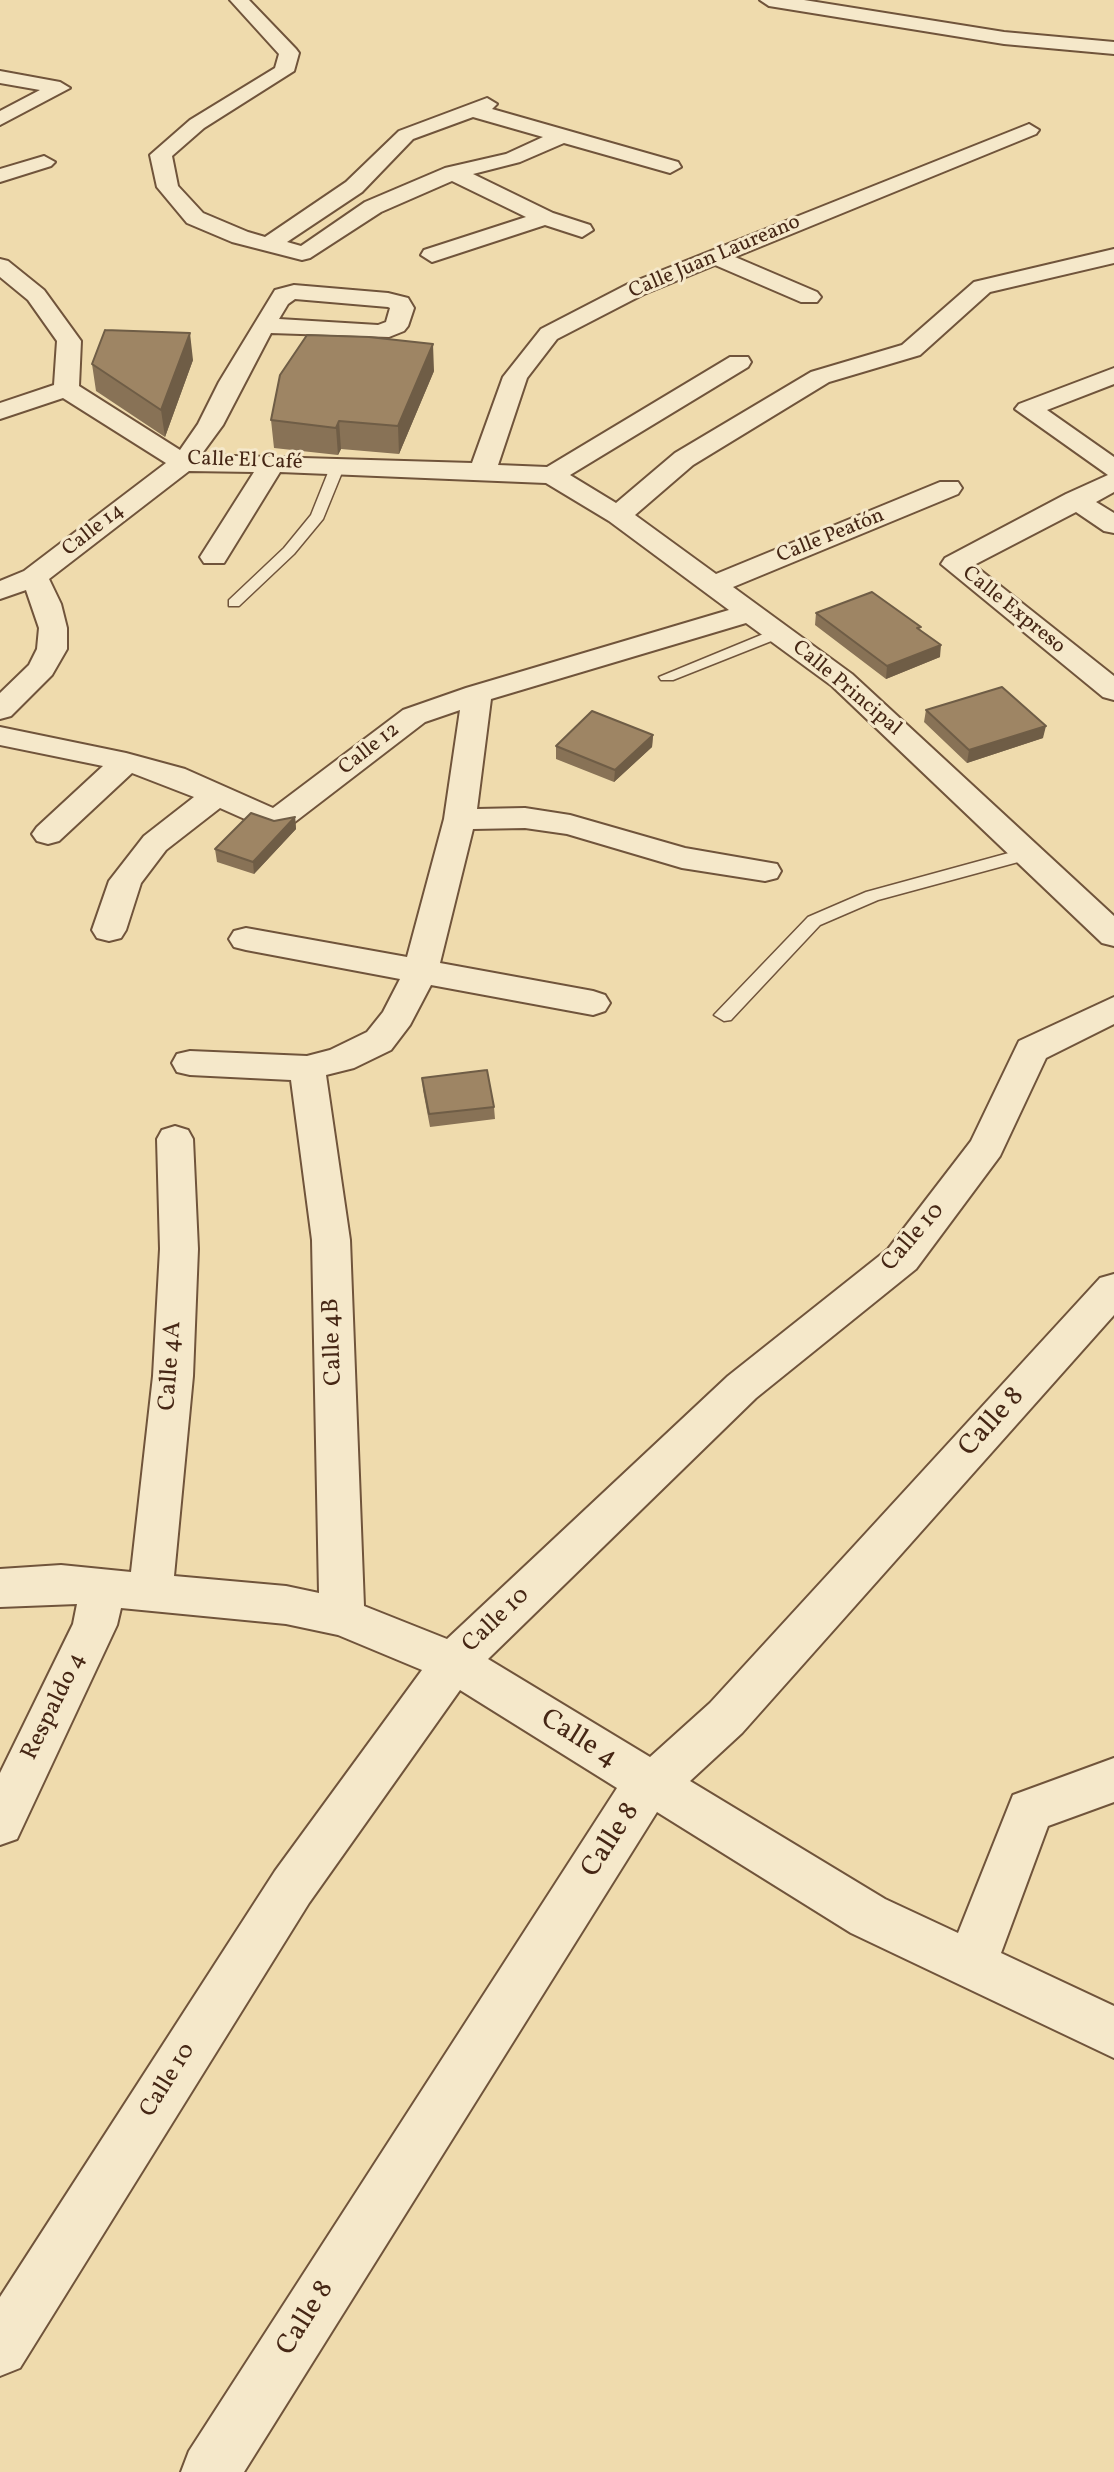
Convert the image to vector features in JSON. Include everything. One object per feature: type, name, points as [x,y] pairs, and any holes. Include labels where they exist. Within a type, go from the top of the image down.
[{"type":"street","points":[[239,0],[289,53],[284,71],[197,124],[161,155],[168,187],[195,218],[240,237],[302,253],[309,251],[373,207],[453,173],[513,158],[561,137]]},
{"type":"street","points":[[769,0],[1004,38],[1114,48]]},
{"type":"street","points":[[0,78],[60,88],[0,119]]},
{"type":"street","points":[[268,245],[354,187],[406,135],[479,107],[561,137],[670,167]]},
{"type":"street","name":"Calle Juan Laureano","points":[[482,472],[515,377],[549,334],[636,289],[1029,130]]},
{"type":"street","points":[[0,176],[44,162]]},
{"type":"street","points":[[453,173],[545,218],[582,230]]},
{"type":"street","points":[[432,255],[545,218]]},
{"type":"street","points":[[618,515],[684,459],[820,377],[891,358],[911,349],[982,287],[1114,256]]},
{"type":"street","points":[[715,257],[809,297]]},
{"type":"street","points":[[0,266],[36,295],[69,341],[66,389],[0,411]]},
{"type":"street","name":"Calle 14","points":[[0,591],[34,577],[183,463],[209,425],[278,300],[294,292],[388,300],[400,303],[402,308],[396,326],[381,332],[265,325]]},
{"type":"street","points":[[552,475],[739,362]]},
{"type":"street","points":[[1114,375],[1028,409],[1114,469]]},
{"type":"street","name":"Calle El Café","points":[[66,389],[183,463],[338,465],[552,475]]},
{"type":"street","points":[[214,557],[272,464]]},
{"type":"street","name":"Calle Principal","points":[[552,475],[618,515],[842,680],[1114,936]]},
{"type":"street","name":"Calle Expreso","points":[[1114,482],[955,564],[1114,691]]},
{"type":"street","name":"Calle Peatón","points":[[713,585],[949,488]]},
{"type":"street","points":[[1075,500],[1114,525]]},
{"type":"street","points":[[0,710],[43,669],[52,649],[53,628],[47,604],[34,577]]},
{"type":"street","name":"Calle 12","points":[[0,736],[127,762],[174,776],[276,821],[414,716],[477,694],[750,612]]},
{"type":"street","points":[[190,1063],[307,1069],[341,1059],[379,1041],[398,1017],[420,973],[460,819],[477,694]]},
{"type":"street","points":[[48,834],[127,762]]},
{"type":"street","points":[[109,930],[125,881],[155,844],[216,795]]},
{"type":"street","points":[[460,819],[525,818],[570,825],[682,858],[765,871]]},
{"type":"street","points":[[1083,907],[1114,898]]},
{"type":"street","points":[[246,939],[593,1003]]},
{"type":"street","name":"Calle 10","points":[[0,2348],[292,1887],[454,1662],[742,1387],[902,1259],[986,1147],[1032,1049],[1114,1009]]},
{"type":"street","name":"Calle 4B","points":[[307,1069],[331,1240],[342,1617]]},
{"type":"street","name":"Calle 4A","points":[[152,1592],[153,1549],[173,1376],[179,1262],[175,1139]]},
{"type":"street","name":"Calle 8","points":[[210,2472],[636,1800],[726,1718],[1114,1289]]},
{"type":"street","name":"Calle 4","points":[[0,1588],[61,1584],[286,1605],[342,1617],[454,1662],[652,1786],[868,1916],[1114,2034]]},
{"type":"street","name":"Respaldo 4","points":[[0,1823],[94,1625],[103,1588]]},
{"type":"street","points":[[971,1965],[1030,1811],[1094,1785],[1114,1780]]},
{"type":"lane","points":[[234,603],[289,551],[318,516],[338,465]]},
{"type":"lane","points":[[667,677],[778,633]]},
{"type":"lane","points":[[724,1014],[814,921],[872,896],[1027,855]]},
{"type":"building","points":[[105,330],[190,333],[161,410],[92,364]]},
{"type":"building","points":[[307,335],[369,337],[433,344],[398,426],[339,421],[336,428],[271,420],[280,375]]},
{"type":"building","points":[[872,592],[941,645],[887,666],[816,613]]},
{"type":"building","points":[[1002,687],[1046,726],[969,750],[926,710]]},
{"type":"building","points":[[592,711],[653,735],[615,770],[556,746]]},
{"type":"building","points":[[251,813],[274,821],[295,817],[253,862],[215,849]]},
{"type":"building","points":[[487,1070],[494,1107],[429,1114],[422,1078]]}]
